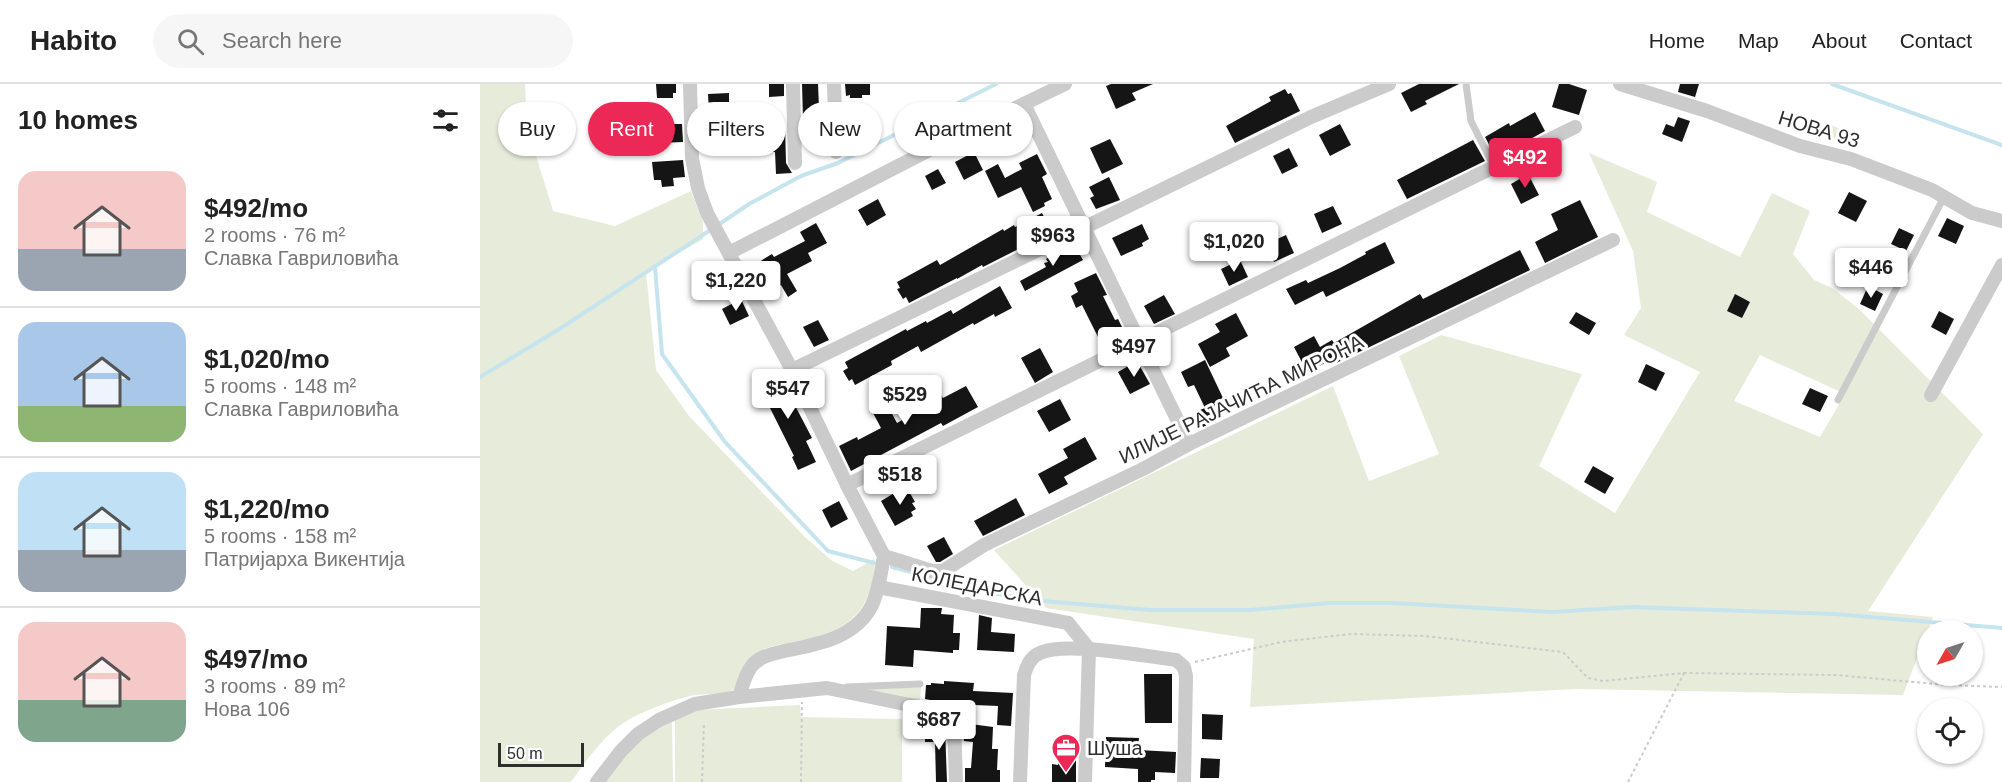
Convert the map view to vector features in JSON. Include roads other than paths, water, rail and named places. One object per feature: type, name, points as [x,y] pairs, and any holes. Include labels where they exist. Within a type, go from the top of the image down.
[{"type":"street","points":[[690,84],[692,158],[699,188],[715,227],[792,370],[883,562],[872,605],[866,615],[847,633],[760,659],[751,666],[739,697]]},
{"type":"street","points":[[793,84],[795,163]]},
{"type":"street","points":[[834,84],[835,102]]},
{"type":"street","points":[[1028,102],[1065,84]]},
{"type":"street","points":[[792,370],[1311,117],[1389,84]]},
{"type":"street","name":"НОВА 93","points":[[1620,84],[1707,111],[1800,146],[1851,159],[1932,190],[1972,213],[2002,221]]},
{"type":"street","points":[[1033,123],[1189,444]]},
{"type":"street","points":[[847,485],[1575,127]]},
{"type":"street","points":[[729,253],[918,156]]},
{"type":"street","name":"ИЛИЈЕ РАЈАЧИЋА МИРОНА","points":[[883,562],[943,571],[984,545],[1143,470],[1189,444],[1613,240]]},
{"type":"street","points":[[1931,395],[2002,265]]},
{"type":"street","name":"КОЛЕДАРСКА","points":[[878,587],[1068,623]]},
{"type":"street","points":[[1068,623],[1089,649],[1085,782]]},
{"type":"street","points":[[1065,649],[1071,634],[1068,623]]},
{"type":"street","points":[[1020,782],[1023,675],[1028,662],[1038,653],[1051,649],[1089,649],[1176,660],[1184,667],[1186,676],[1184,782]]},
{"type":"street","points":[[597,782],[621,751],[638,734],[660,720],[695,705],[739,697],[827,688],[949,713],[954,720],[956,782]]},
{"type":"lane","points":[[1466,84],[1472,121],[1494,167]]},
{"type":"lane","points":[[1838,400],[1944,197]]},
{"type":"lane","points":[[827,688],[920,684]]},
{"type":"waterway","points":[[718,225],[749,204],[801,176],[838,163],[996,84]]},
{"type":"waterway","points":[[1832,84],[2002,145]]},
{"type":"waterway","points":[[480,377],[561,328],[712,229]]},
{"type":"waterway","points":[[655,267],[662,354],[725,442],[828,551],[874,563]]},
{"type":"waterway","points":[[892,567],[991,593],[1043,601],[1150,610],[1250,610],[1329,603],[1393,603],[1552,612],[1632,607],[1834,614],[2002,628]]},
{"type":"place","name":"Шуша","points":[[1066,774]]}]
